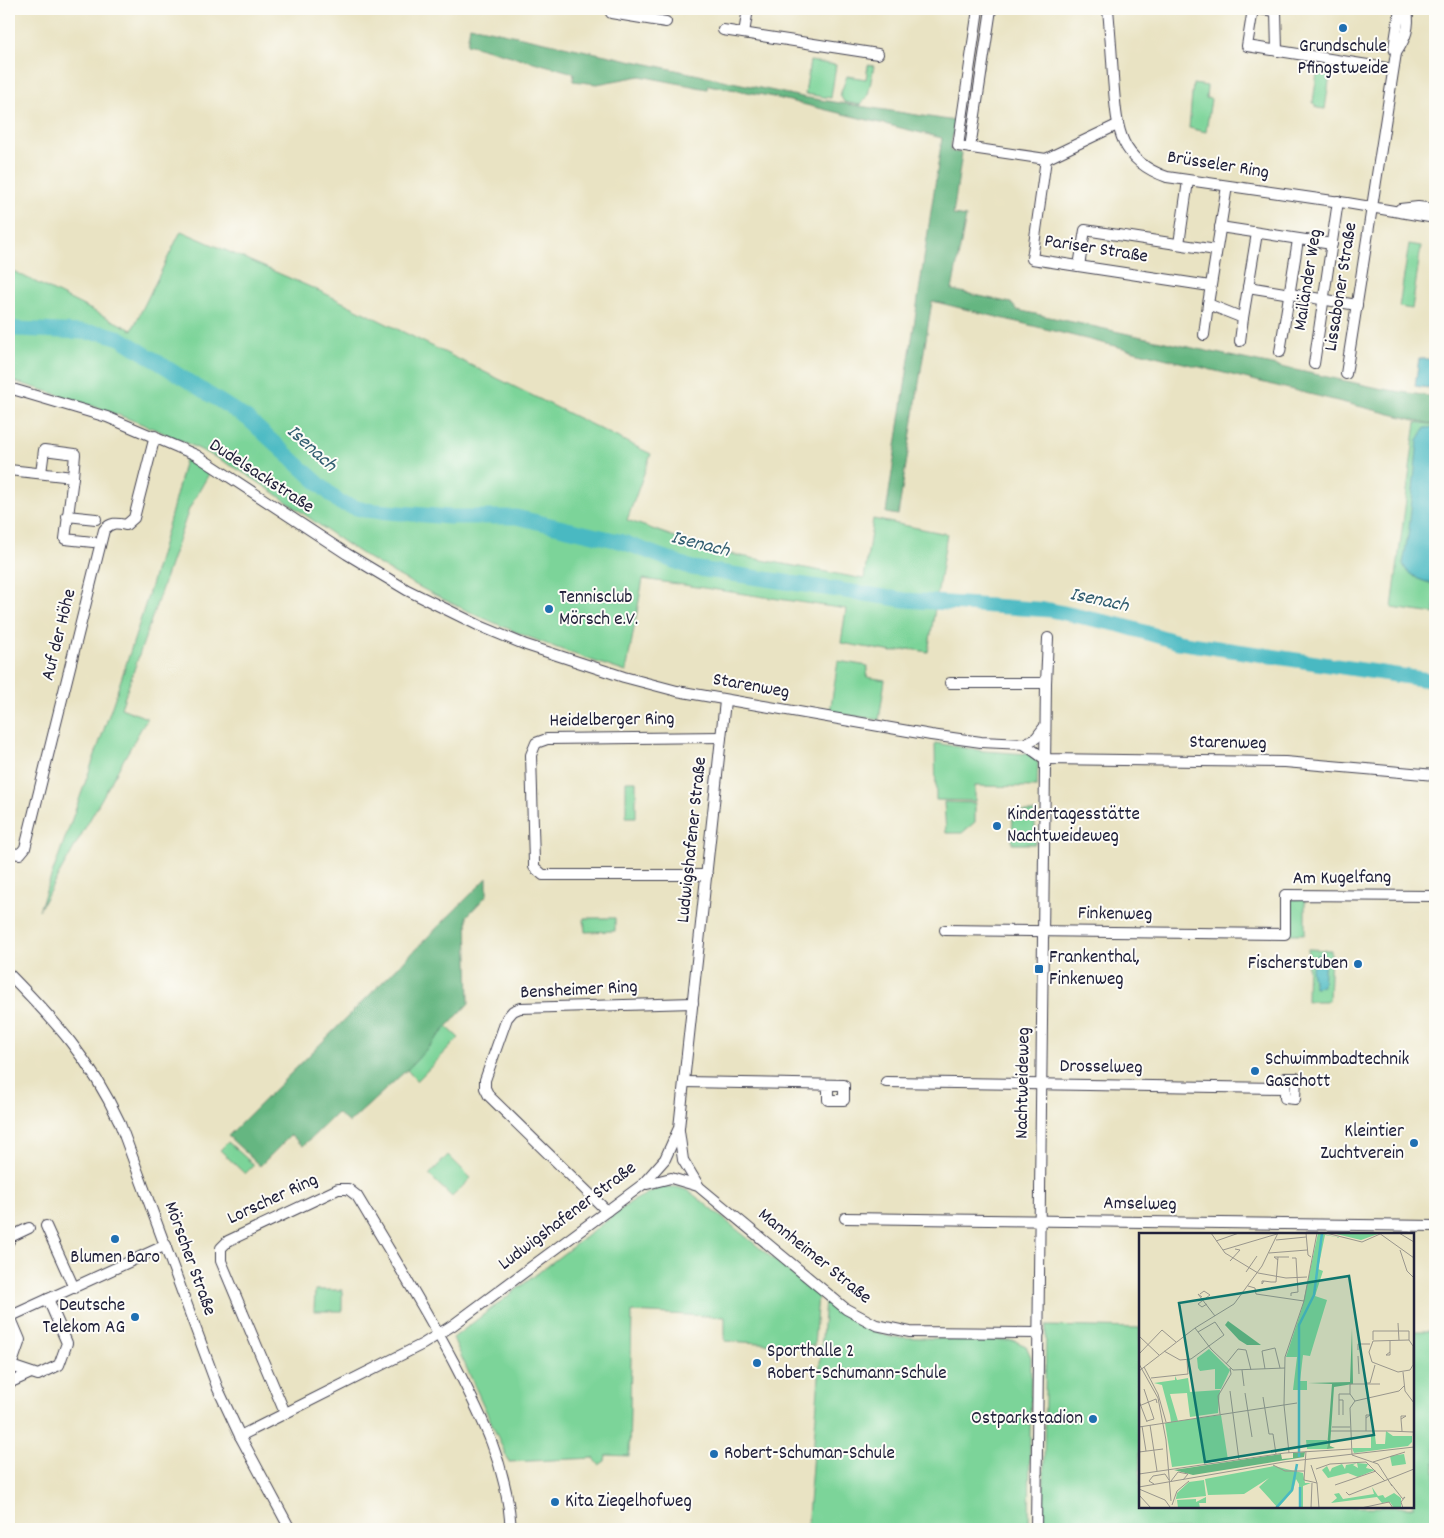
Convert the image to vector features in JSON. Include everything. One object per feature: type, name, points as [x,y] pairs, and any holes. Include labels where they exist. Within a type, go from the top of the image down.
[{"type":"street","points":[[612,9],[611,13],[666,22]]},
{"type":"street","points":[[744,33],[748,9]]},
{"type":"street","points":[[978,9],[958,146],[1046,159],[1117,125]]},
{"type":"street","points":[[970,148],[990,9]]},
{"type":"street","name":"Brüsseler Ring","points":[[1108,9],[1117,125],[1134,157],[1144,166],[1167,177],[1188,181],[1338,201],[1435,218]]},
{"type":"street","points":[[1253,9],[1247,46],[1393,69]]},
{"type":"street","points":[[1260,9],[1276,11],[1277,51]]},
{"type":"street","points":[[1396,53],[1394,48],[1400,9]]},
{"type":"street","points":[[1396,53],[1406,38],[1409,20],[1407,9]]},
{"type":"street","points":[[723,30],[878,54]]},
{"type":"street","name":"Lissaboner Straße","points":[[1346,374],[1396,53]]},
{"type":"street","name":"Pariser Straße","points":[[1046,159],[1032,259],[1210,286]]},
{"type":"street","points":[[1179,244],[1188,181]]},
{"type":"street","points":[[1204,336],[1210,286],[1227,186]]},
{"type":"street","name":"Mailänder Weg","points":[[1314,364],[1338,201]]},
{"type":"street","name":"Brüsseler Ring","points":[[1394,211],[1418,207],[1435,209]]},
{"type":"street","points":[[1220,227],[1332,244]]},
{"type":"street","points":[[1079,266],[1085,230],[1216,250]]},
{"type":"street","points":[[1240,341],[1256,233]]},
{"type":"street","points":[[1280,352],[1298,240]]},
{"type":"street","points":[[1248,287],[1357,305]]},
{"type":"street","points":[[1208,304],[1244,318]]},
{"type":"street","name":"Dudelsackstraße","points":[[9,388],[106,417],[155,436],[220,469],[347,554],[407,590],[480,626]]},
{"type":"street","name":"Auf der Höhe","points":[[9,853],[20,854],[25,848],[104,530],[109,525],[115,523],[126,525],[134,518],[155,436]]},
{"type":"street","points":[[41,473],[44,450],[76,454],[65,539],[93,542]]},
{"type":"street","points":[[9,470],[73,477]]},
{"type":"street","points":[[67,516],[96,519]]},
{"type":"street","name":"Starenweg","points":[[480,626],[516,641],[624,677],[725,700],[964,740],[1024,744]]},
{"type":"street","name":"Nachtweideweg","points":[[1036,1529],[1045,726],[1048,638]]},
{"type":"street","points":[[950,683],[1046,683]]},
{"type":"street","name":"Ludwigshafener Straße","points":[[240,1436],[439,1334],[642,1185],[665,1159],[679,1128],[725,700]]},
{"type":"street","points":[[1045,726],[1036,738],[1024,744],[1045,759]]},
{"type":"street","name":"Heidelberger Ring","points":[[707,874],[543,875],[534,867],[531,755],[536,743],[547,739],[721,737]]},
{"type":"street","name":"Starenweg","points":[[1045,759],[1285,762],[1435,775]]},
{"type":"street","name":"Am Kugelfang","points":[[1285,934],[1285,895],[1435,896]]},
{"type":"street","name":"Finkenweg","points":[[945,930],[1285,934]]},
{"type":"street","name":"Mörscher Straße","points":[[9,974],[43,1008],[82,1054],[105,1091],[119,1121],[218,1389],[240,1436],[290,1529]]},
{"type":"street","name":"Bensheimer Ring","points":[[607,1211],[489,1096],[484,1088],[485,1080],[507,1018],[513,1011],[520,1008],[693,1004]]},
{"type":"street","points":[[684,1082],[828,1085]]},
{"type":"street","name":"Drosselweg","points":[[886,1082],[1285,1088]]},
{"type":"street","name":"Mannheimer Straße","points":[[679,1128],[683,1160],[698,1186],[846,1308],[876,1325],[910,1332],[1039,1333]]},
{"type":"street","name":"Mannheimer Straße","points":[[642,1185],[672,1178],[698,1186]]},
{"type":"street","name":"Lorscher Ring","points":[[284,1413],[221,1261],[221,1248],[228,1240],[338,1189],[348,1189],[357,1196],[439,1334],[486,1425],[496,1450],[506,1486],[511,1529]]},
{"type":"street","name":"Amselweg","points":[[845,1218],[1435,1226]]},
{"type":"street","points":[[46,1226],[74,1288]]},
{"type":"street","points":[[9,1240],[10,1237],[29,1228]]},
{"type":"street","points":[[48,1299],[67,1343],[59,1365],[38,1375],[10,1369],[20,1340],[9,1316],[166,1245]]},
{"type":"street","points":[[9,1335],[20,1340]]},
{"type":"street","points":[[9,1382],[31,1373]]},
{"type":"green space","points":[[470,26],[802,97],[955,121],[950,151],[962,153],[953,215],[966,217],[952,290],[1011,303],[1017,310],[1383,389],[1435,397],[1435,425],[932,301],[898,515],[886,513],[942,138],[769,96],[708,85],[707,89],[640,76],[597,84],[573,81],[574,73],[467,44]]},
{"type":"green space","points":[[810,61],[836,65],[831,98],[805,94]]},
{"type":"green space","points":[[868,65],[874,66],[868,95],[861,105],[844,102],[840,95],[847,76],[866,79]]},
{"type":"green space","points":[[1317,73],[1330,75],[1325,109],[1317,108],[1313,102]]},
{"type":"green space","points":[[1193,84],[1207,86],[1206,98],[1211,99],[1206,132],[1189,128]]},
{"type":"green space","points":[[181,231],[324,293],[651,454],[627,520],[714,551],[864,579],[873,519],[947,534],[928,652],[910,649],[893,652],[841,643],[846,609],[643,579],[626,672],[492,622],[428,592],[346,544],[236,468],[191,445],[115,414],[9,380],[9,269],[132,330]]},
{"type":"green space","points":[[1409,244],[1421,246],[1412,309],[1399,307]]},
{"type":"green space","points":[[1416,422],[1435,425],[1435,614],[1392,608]]},
{"type":"green space","points":[[185,459],[210,472],[189,509],[121,708],[147,718],[39,910],[119,686],[155,573]]},
{"type":"green space","points":[[838,661],[868,666],[867,677],[885,680],[879,720],[830,712]]},
{"type":"green space","points":[[935,743],[984,751],[1028,754],[1038,762],[1037,787],[975,786],[975,801],[936,800]]},
{"type":"green space","points":[[626,781],[636,781],[636,817],[626,817]]},
{"type":"green space","points":[[944,802],[975,803],[975,822],[962,833],[946,833]]},
{"type":"green space","points":[[1013,812],[1035,812],[1035,844],[1012,844]]},
{"type":"green space","points":[[487,878],[487,895],[467,916],[469,1003],[411,1066],[349,1123],[337,1113],[303,1146],[291,1135],[260,1166],[228,1136]]},
{"type":"green space","points":[[1289,899],[1305,899],[1305,934],[1289,934]]},
{"type":"green space","points":[[584,918],[615,918],[615,931],[585,932]]},
{"type":"green space","points":[[1308,949],[1331,950],[1329,1001],[1307,1001]]},
{"type":"green space","points":[[447,1027],[459,1038],[417,1081],[407,1070]]},
{"type":"green space","points":[[228,1142],[254,1165],[245,1174],[220,1150]]},
{"type":"green space","points":[[448,1155],[471,1178],[452,1197],[429,1175]]},
{"type":"green space","points":[[660,1187],[677,1187],[689,1191],[818,1295],[814,1346],[725,1341],[725,1317],[632,1312],[629,1456],[606,1455],[605,1461],[599,1465],[594,1458],[509,1462],[453,1338],[631,1202]]},
{"type":"green space","points":[[315,1290],[342,1290],[342,1311],[314,1311]]},
{"type":"green space","points":[[825,1300],[858,1325],[890,1337],[1015,1341],[1026,1346],[1031,1357],[1029,1529],[807,1529]]},
{"type":"green space","name":"Ostparkstadion","points":[[1046,1326],[1139,1328],[1139,1508],[1414,1508],[1414,1331],[1435,1331],[1435,1529],[1043,1529]]},
{"type":"water","points":[[1419,358],[1435,360],[1435,389],[1415,386]]},
{"type":"water","points":[[1435,427],[1435,585],[1418,579],[1406,570],[1403,564],[1409,530],[1418,440],[1425,428]]},
{"type":"water","points":[[1317,954],[1325,957],[1323,986],[1314,987],[1311,970]]},
{"type":"waterway","name":"Isenach","points":[[9,327],[103,333],[120,338],[248,419],[340,503],[364,510],[449,517],[516,517],[623,542],[692,568],[905,600],[1050,610],[1120,625],[1178,642],[1435,681]]},
{"type":"place","name":"Grundschule Pfingstweide","points":[[1343,28]]},
{"type":"place","name":"Tennisclub Mörsch e.V.","points":[[549,609]]},
{"type":"place","name":"Kindertagesstätte Nachtweideweg","points":[[997,826]]},
{"type":"place","name":"Fischerstuben","points":[[1358,964]]},
{"type":"place","name":"Frankenthal, Finkenweg","points":[[1039,969]]},
{"type":"place","name":"Schwimmbadtechnik Gaschott","points":[[1255,1071]]},
{"type":"place","name":"Kleintier Zuchtverein","points":[[1414,1143]]},
{"type":"place","name":"Blumen Baro","points":[[115,1239]]},
{"type":"place","name":"Deutsche Telekom AG","points":[[135,1317]]},
{"type":"place","name":"Sporthalle 2 Robert-Schumann-Schule","points":[[757,1363]]},
{"type":"place","name":"Ostparkstadion","points":[[1093,1419]]},
{"type":"place","name":"Robert-Schuman-Schule","points":[[714,1454]]},
{"type":"place","name":"Kita Ziegelhofweg","points":[[555,1502]]}]
